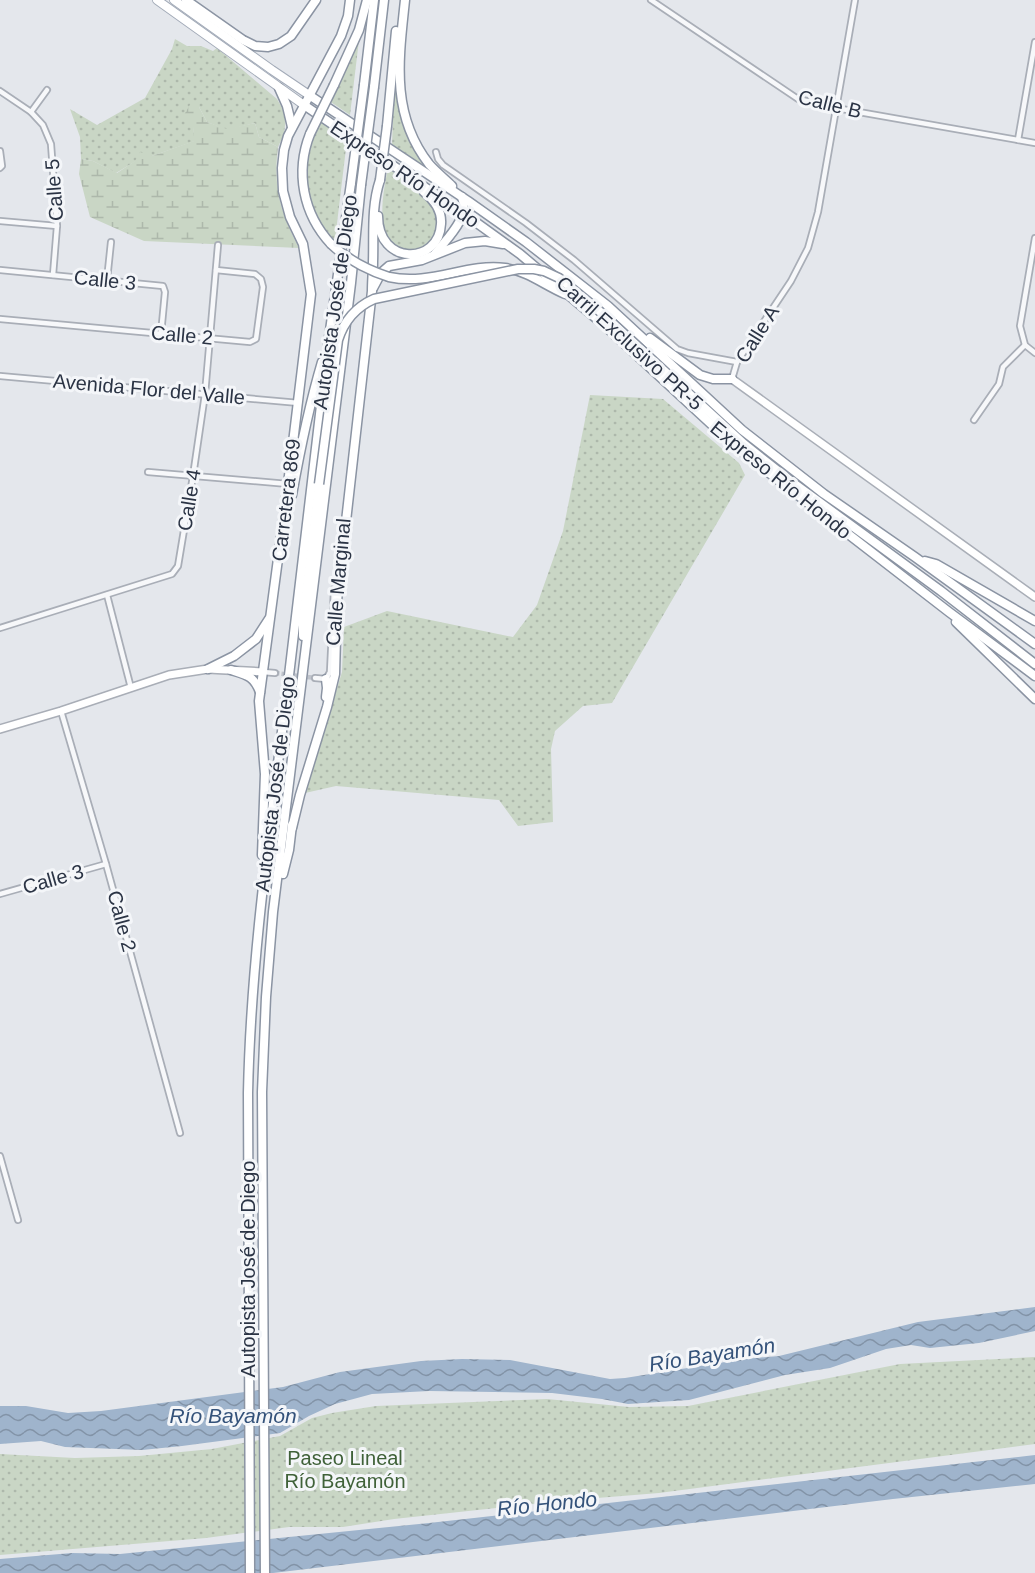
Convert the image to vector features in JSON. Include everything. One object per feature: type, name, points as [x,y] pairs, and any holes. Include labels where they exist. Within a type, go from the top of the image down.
[{"type":"highway","points":[[176,0],[243,40],[255,46],[268,47],[279,44],[291,36],[316,0]]},
{"type":"highway","name":"Carretera 869","points":[[260,911],[265,774],[260,694],[299,403],[311,294],[303,244],[290,218],[283,191],[282,168],[284,150],[292,127],[341,36],[348,16],[350,0]]},
{"type":"highway","points":[[367,0],[356,36],[310,134],[305,150],[302,178],[304,191],[313,218],[324,236],[344,256],[360,266],[389,277],[421,279],[481,268],[506,268],[531,276],[554,290],[574,298]]},
{"type":"highway","name":"Autopista José de Diego","points":[[250,1573],[249,1040],[260,911],[330,335],[374,0]]},
{"type":"highway","name":"Autopista José de Diego","points":[[265,1573],[262,1072],[266,998],[273,912],[384,0]]},
{"type":"highway","points":[[400,0],[380,180],[378,220],[381,235],[388,246],[411,255],[423,251],[434,243],[439,235],[441,221],[440,212],[435,203],[416,186],[412,178]]},
{"type":"highway","points":[[405,0],[399,68],[401,97],[406,116],[412,134],[429,163],[465,199],[463,213],[447,240],[435,254]]},
{"type":"highway","points":[[279,88],[287,106],[292,127]]},
{"type":"highway","name":"Expreso Río Hondo","points":[[309,95],[526,242],[608,306],[742,430],[824,494],[1035,644]]},
{"type":"highway","name":"Expreso Río Hondo","points":[[304,105],[508,245],[574,298],[737,448],[1035,676]]},
{"type":"highway","name":"Calle Marginal","points":[[273,912],[289,850],[297,795],[336,662],[337,601],[372,291],[373,224],[380,180]]},
{"type":"highway","points":[[372,291],[381,273],[389,266],[422,260],[459,244],[474,241],[508,245]]},
{"type":"highway","name":"Carril Exclusivo PR-5","points":[[303,619],[337,345],[340,334],[353,313],[374,299],[518,269],[534,269],[559,278],[570,286],[760,457],[1035,663]]},
{"type":"highway","points":[[608,306],[700,375],[713,379],[732,379]]},
{"type":"highway","points":[[277,572],[285,543],[299,455],[313,392],[330,335]]},
{"type":"highway","points":[[915,557],[936,564],[1035,621]]},
{"type":"highway","points":[[949,612],[957,623],[1035,699]]},
{"type":"highway","points":[[208,669],[234,656],[256,639],[270,616]]},
{"type":"highway","points":[[303,619],[304,668]]},
{"type":"highway","points":[[290,668],[303,619]]},
{"type":"highway","points":[[231,670],[251,678],[260,694]]},
{"type":"main road","points":[[157,0],[304,105]]},
{"type":"main road","points":[[176,0],[309,95]]},
{"type":"street","name":"Calle B","points":[[651,0],[798,99],[836,108],[1035,143]]},
{"type":"street","name":"Calle A","points":[[855,0],[818,212],[808,248],[792,281],[736,362],[732,379],[1035,597]]},
{"type":"street","points":[[1018,140],[1035,42]]},
{"type":"street","points":[[31,112],[47,90]]},
{"type":"street","name":"Calle 5","points":[[0,91],[31,112],[43,124],[51,144],[57,226],[53,275]]},
{"type":"street","points":[[0,150],[2,166],[0,168]]},
{"type":"street","points":[[436,152],[443,165],[574,260],[677,349],[736,362]]},
{"type":"street","points":[[0,220],[57,226]]},
{"type":"street","points":[[1035,238],[1020,326],[1025,345],[1035,353]]},
{"type":"street","points":[[107,280],[111,242]]},
{"type":"street","name":"Calle 4","points":[[0,628],[172,574],[178,566],[205,394],[218,245]]},
{"type":"street","name":"Calle 3","points":[[0,270],[163,286],[165,292],[161,333]]},
{"type":"street","name":"Calle 2","points":[[0,319],[250,342],[256,339],[263,287],[261,279],[255,274],[216,270]]},
{"type":"street","points":[[974,420],[999,384],[1004,367],[1025,345]]},
{"type":"street","name":"Avenida Flor del Valle","points":[[0,376],[299,403]]},
{"type":"street","points":[[148,472],[288,484]]},
{"type":"street","points":[[107,595],[131,688]]},
{"type":"street","points":[[0,729],[170,675],[208,669],[275,673]]},
{"type":"street","points":[[315,678],[330,680]]},
{"type":"street","name":"Calle 2","points":[[62,711],[180,1133]]},
{"type":"street","name":"Calle 3","points":[[0,894],[106,864]]},
{"type":"street","points":[[0,1156],[18,1220]]},
{"type":"green space","points":[[175,39],[187,46],[201,46],[213,51],[217,48],[277,99],[286,117],[284,134],[278,147],[259,137],[255,123],[227,130],[207,122],[199,107],[193,127],[195,141],[136,161],[116,173],[93,161],[81,159],[80,137],[70,109],[97,125],[145,98],[172,49]]},
{"type":"green space","points":[[359,40],[350,115],[331,102]]},
{"type":"green space","points":[[394,91],[396,91],[402,120],[428,171],[392,145]]},
{"type":"green space","points":[[191,103],[199,107],[207,122],[227,129],[255,123],[259,137],[278,147],[277,187],[287,223],[299,248],[144,241],[90,217],[79,174],[81,159],[93,161],[117,173],[135,161],[140,152],[152,156],[194,141],[193,127],[184,115]]},
{"type":"green space","points":[[321,122],[347,140],[335,240],[325,230],[315,213],[307,187],[307,161]]},
{"type":"green space","points":[[388,168],[424,195],[436,214],[437,227],[433,238],[425,246],[415,250],[404,250],[394,246],[384,229],[383,203]]},
{"type":"green space","points":[[590,395],[663,399],[739,463],[745,475],[612,703],[583,706],[555,731],[551,749],[553,822],[518,826],[499,800],[336,786],[305,793],[342,672],[344,627],[387,611],[513,637],[537,605],[563,531]]},
{"type":"green space","name":"Paseo Lineal Río Bayamón","points":[[1035,1357],[1035,1444],[659,1493],[560,1501],[394,1519],[343,1527],[289,1527],[206,1538],[0,1555],[0,1454],[75,1458],[139,1456],[212,1449],[280,1436],[312,1418],[376,1406],[547,1399],[629,1407],[688,1406],[900,1364]]},
{"type":"water","name":"Río Bayamón","points":[[1035,1307],[1035,1331],[979,1343],[930,1348],[911,1345],[886,1349],[830,1368],[785,1375],[689,1400],[628,1404],[552,1393],[429,1391],[372,1394],[335,1404],[280,1433],[142,1450],[65,1447],[41,1441],[0,1444],[0,1406],[26,1406],[68,1413],[101,1411],[283,1387],[340,1372],[421,1361],[462,1359],[510,1360],[610,1379],[625,1378],[744,1359],[779,1356],[918,1322]]},
{"type":"water","points":[[1035,1455],[1035,1484],[273,1573],[0,1573],[0,1559],[72,1553],[120,1554],[429,1523]]},
{"type":"tunnel","points":[[275,673],[315,678]]},
{"type":"water label","name":"Río Hondo","points":[[547,1504]]}]
